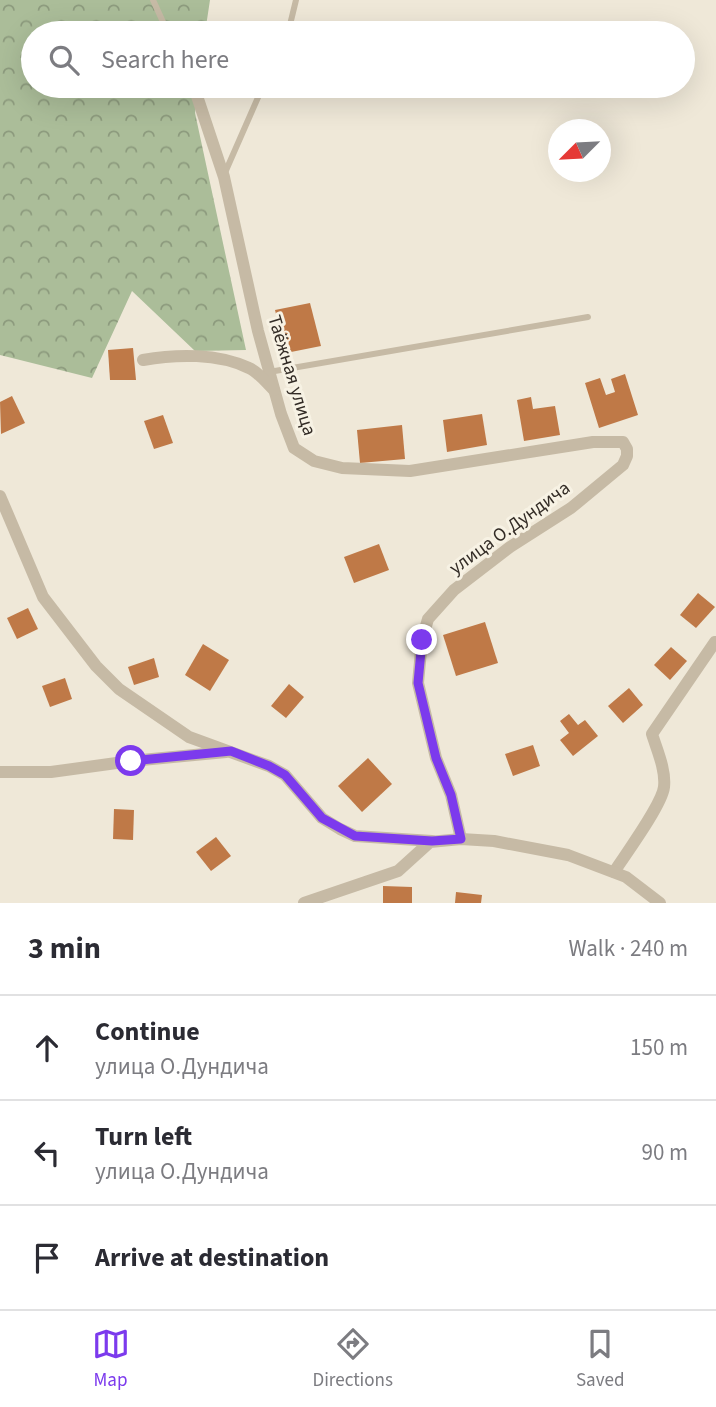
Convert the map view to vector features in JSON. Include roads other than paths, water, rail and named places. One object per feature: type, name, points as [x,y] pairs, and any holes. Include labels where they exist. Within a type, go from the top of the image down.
[{"type":"street","name":"Таёжная улица","points":[[197,98],[223,177],[269,372],[295,448],[314,461],[342,468],[410,471],[593,442],[624,442],[627,456]]},
{"type":"street","points":[[144,360],[170,355],[226,360],[251,369],[275,390]]},
{"type":"street","name":"улица О.Дундича","points":[[461,839],[451,795],[436,758],[418,683],[422,640],[428,619],[454,590],[510,547],[572,508],[623,465],[627,456]]},
{"type":"street","points":[[0,496],[43,597],[96,666],[119,689],[189,737],[269,766],[285,775],[322,818],[355,836],[432,841],[494,841],[568,855],[626,877],[660,903]]},
{"type":"street","points":[[614,872],[651,816],[664,788],[661,762],[652,734],[715,642]]},
{"type":"street","points":[[0,772],[51,772],[231,751]]},
{"type":"street","points":[[304,903],[398,871],[432,841]]},
{"type":"lane","points":[[153,0],[163,21]]},
{"type":"lane","points":[[291,21],[296,0]]},
{"type":"lane","points":[[223,177],[258,98]]},
{"type":"lane","points":[[269,372],[588,317]]}]
